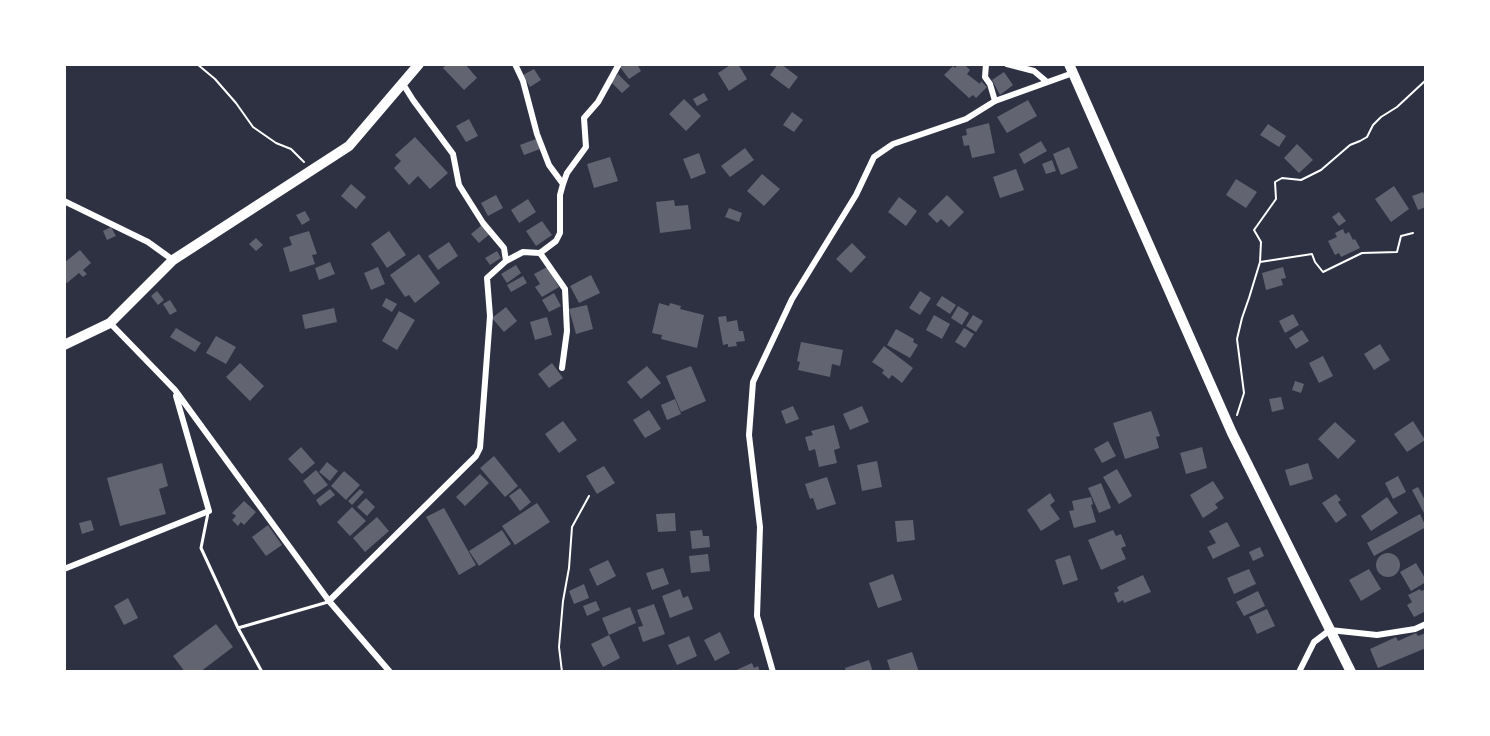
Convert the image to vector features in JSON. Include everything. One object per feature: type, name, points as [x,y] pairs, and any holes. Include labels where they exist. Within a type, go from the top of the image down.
[{"type":"main road","points":[[64,345],[110,323],[173,260],[349,146],[419,64]]},
{"type":"main road","points":[[1071,69],[1232,433],[1351,672]]},
{"type":"street","points":[[515,64],[524,81],[537,134],[549,165],[563,184]]},
{"type":"street","points":[[329,601],[477,456],[480,448],[490,316],[487,278],[506,261],[523,252],[540,253],[556,241],[560,233],[560,195],[563,184],[567,173],[586,147],[584,118],[598,102],[619,64]]},
{"type":"street","points":[[986,64],[985,77],[990,84],[995,101]]},
{"type":"street","points":[[1007,64],[1034,71],[1047,82]]},
{"type":"street","points":[[773,672],[757,616],[760,527],[749,435],[753,382],[792,300],[856,195],[874,157],[893,144],[966,119],[995,101],[1047,82],[1071,69]]},
{"type":"street","points":[[403,84],[453,154],[459,185],[483,223],[504,248],[506,261]]},
{"type":"street","points":[[64,201],[148,242],[173,260]]},
{"type":"street","points":[[540,253],[565,288],[567,331],[562,368]]},
{"type":"street","points":[[110,323],[175,390],[329,601],[390,672]]},
{"type":"street","points":[[64,569],[209,511],[175,390]]},
{"type":"street","points":[[1299,672],[1314,642],[1330,630],[1377,635],[1415,629],[1425,624]]},
{"type":"lane","points":[[209,511],[201,548],[238,628],[262,672]]},
{"type":"lane","points":[[238,628],[329,601]]},
{"type":"path","points":[[197,64],[236,103],[253,128],[276,143],[291,149],[312,171]]},
{"type":"path","points":[[1232,433],[1244,393],[1237,339],[1260,262],[1261,242],[1254,230],[1276,199],[1275,182],[1282,178],[1300,180],[1321,170],[1350,145],[1366,137],[1381,117],[1397,108],[1425,80]]},
{"type":"path","points":[[1260,262],[1312,254],[1323,272],[1362,253],[1397,252],[1401,237],[1413,233]]},
{"type":"path","points":[[562,672],[559,647],[572,527],[589,496]]},
{"type":"building","points":[[447,64],[465,64],[477,78],[464,90],[443,68]]},
{"type":"building","points":[[624,64],[637,64],[641,71],[629,79],[620,67]]},
{"type":"building","points":[[732,64],[738,64],[747,79],[729,91],[718,73]]},
{"type":"building","points":[[778,64],[798,77],[789,89],[770,75]]},
{"type":"building","points":[[958,64],[964,64],[970,70],[967,74],[987,87],[976,98],[973,95],[969,98],[944,75]]},
{"type":"building","points":[[534,69],[541,80],[530,87],[523,75]]},
{"type":"building","points":[[1004,72],[1013,85],[1000,95],[992,80]]},
{"type":"building","points":[[618,74],[630,86],[622,93],[611,82]]},
{"type":"building","points":[[704,93],[708,100],[697,106],[693,99]]},
{"type":"building","points":[[684,99],[701,116],[686,131],[669,114]]},
{"type":"building","points":[[1028,100],[1037,116],[1007,133],[997,117]]},
{"type":"building","points":[[792,112],[803,120],[794,132],[783,125]]},
{"type":"building","points":[[469,119],[478,136],[466,142],[456,126]]},
{"type":"building","points":[[989,123],[995,153],[972,158],[969,145],[964,146],[962,136],[967,135],[966,129]]},
{"type":"building","points":[[1268,124],[1286,136],[1279,147],[1260,135]]},
{"type":"building","points":[[415,137],[448,173],[430,189],[418,176],[409,185],[394,168],[401,161],[395,155]]},
{"type":"building","points":[[536,139],[540,149],[524,155],[520,145]]},
{"type":"building","points":[[1041,141],[1047,151],[1024,164],[1019,154]]},
{"type":"building","points":[[1297,144],[1313,160],[1299,173],[1284,158]]},
{"type":"building","points":[[1069,147],[1078,168],[1061,175],[1053,154]]},
{"type":"building","points":[[745,148],[754,160],[730,177],[721,166]]},
{"type":"building","points":[[699,153],[706,173],[691,179],[683,159]]},
{"type":"building","points":[[610,157],[618,181],[594,188],[587,164]]},
{"type":"building","points":[[1052,160],[1056,171],[1046,174],[1042,164]]},
{"type":"building","points":[[1016,169],[1024,190],[1000,198],[993,177]]},
{"type":"building","points":[[762,174],[780,189],[764,206],[747,191]]},
{"type":"building","points":[[1236,179],[1257,192],[1246,208],[1226,195]]},
{"type":"building","points":[[351,184],[366,197],[356,209],[341,196]]},
{"type":"building","points":[[1394,186],[1409,209],[1391,222],[1375,199]]},
{"type":"building","points":[[1423,192],[1426,207],[1418,210],[1412,196]]},
{"type":"building","points":[[496,195],[503,208],[488,216],[481,203]]},
{"type":"building","points":[[947,195],[964,212],[949,227],[941,219],[937,223],[928,214]]},
{"type":"building","points":[[899,197],[917,211],[906,226],[888,212]]},
{"type":"building","points":[[528,199],[536,212],[519,223],[511,210]]},
{"type":"building","points":[[674,200],[675,206],[688,205],[691,229],[660,233],[656,202]]},
{"type":"building","points":[[729,208],[742,213],[739,222],[725,217]]},
{"type":"building","points":[[305,211],[310,220],[302,225],[296,215]]},
{"type":"building","points":[[1339,212],[1346,221],[1339,226],[1332,217]]},
{"type":"building","points":[[542,221],[552,235],[536,246],[526,231]]},
{"type":"building","points":[[483,224],[491,233],[479,243],[471,234]]},
{"type":"building","points":[[111,227],[116,236],[107,240],[103,231]]},
{"type":"building","points":[[1343,229],[1345,234],[1349,232],[1360,248],[1341,257],[1339,253],[1335,255],[1328,241],[1337,237],[1335,233]]},
{"type":"building","points":[[309,231],[317,254],[312,255],[315,264],[290,272],[283,248],[292,245],[289,237]]},
{"type":"building","points":[[389,231],[406,255],[387,268],[371,244]]},
{"type":"building","points":[[256,238],[263,245],[256,251],[249,244]]},
{"type":"building","points":[[449,242],[458,256],[438,270],[428,256]]},
{"type":"building","points":[[852,243],[866,257],[851,273],[836,259]]},
{"type":"building","points":[[80,250],[91,263],[83,270],[87,274],[83,277],[79,273],[67,283],[64,280],[64,263]]},
{"type":"building","points":[[497,251],[501,258],[490,265],[485,258]]},
{"type":"building","points":[[419,254],[440,283],[415,303],[409,295],[405,297],[390,275]]},
{"type":"building","points":[[330,262],[335,274],[319,280],[315,268]]},
{"type":"building","points":[[516,265],[521,273],[507,283],[501,274]]},
{"type":"building","points":[[378,267],[385,284],[371,290],[364,273]]},
{"type":"building","points":[[547,267],[559,287],[542,297],[535,287],[540,284],[534,274]]},
{"type":"building","points":[[1283,267],[1286,278],[1281,279],[1283,285],[1266,290],[1262,273]]},
{"type":"building","points":[[591,275],[600,293],[579,303],[570,286]]},
{"type":"building","points":[[523,276],[527,283],[511,292],[507,285]]},
{"type":"building","points":[[157,291],[164,300],[158,305],[151,296]]},
{"type":"building","points":[[920,291],[931,298],[920,315],[909,308]]},
{"type":"building","points":[[554,293],[561,306],[549,312],[542,300]]},
{"type":"building","points":[[942,296],[956,305],[950,314],[936,305]]},
{"type":"building","points":[[386,298],[397,304],[392,312],[382,306]]},
{"type":"building","points":[[170,300],[177,311],[170,315],[163,304]]},
{"type":"building","points":[[659,303],[669,306],[670,303],[681,306],[680,309],[704,315],[697,348],[661,339],[662,335],[652,333]]},
{"type":"building","points":[[587,305],[593,329],[576,334],[569,309]]},
{"type":"building","points":[[958,306],[969,313],[962,325],[951,318]]},
{"type":"building","points":[[506,307],[517,321],[504,332],[492,318]]},
{"type":"building","points":[[334,308],[337,322],[305,329],[302,315]]},
{"type":"building","points":[[399,311],[415,320],[397,350],[382,341]]},
{"type":"building","points":[[1293,314],[1299,325],[1285,333],[1279,321]]},
{"type":"building","points":[[934,315],[950,324],[942,339],[926,330]]},
{"type":"building","points":[[973,315],[983,321],[976,332],[966,326]]},
{"type":"building","points":[[726,316],[727,322],[737,320],[739,331],[743,331],[745,341],[736,342],[737,346],[723,345],[718,317]]},
{"type":"building","points":[[547,317],[552,335],[535,340],[530,322]]},
{"type":"building","points":[[176,328],[201,343],[195,352],[170,337]]},
{"type":"building","points":[[964,328],[974,334],[965,348],[955,342]]},
{"type":"building","points":[[896,329],[914,339],[913,342],[918,345],[910,358],[887,345]]},
{"type":"building","points":[[1302,330],[1309,341],[1296,349],[1289,338]]},
{"type":"building","points":[[216,336],[236,347],[226,364],[206,353]]},
{"type":"building","points":[[801,342],[843,350],[840,366],[832,364],[830,377],[798,370],[800,362],[797,361]]},
{"type":"building","points":[[1380,344],[1390,360],[1374,370],[1364,354]]},
{"type":"building","points":[[884,346],[913,368],[902,383],[892,375],[889,379],[882,373],[884,370],[872,362]]},
{"type":"building","points":[[1323,356],[1333,376],[1319,383],[1309,363]]},
{"type":"building","points":[[240,363],[264,386],[250,401],[226,377]]},
{"type":"building","points":[[552,363],[563,378],[549,388],[538,374]]},
{"type":"building","points":[[647,366],[661,383],[641,399],[627,382]]},
{"type":"building","points":[[691,366],[706,401],[681,412],[666,376]]},
{"type":"building","points":[[1295,381],[1304,384],[1301,393],[1292,390]]},
{"type":"building","points":[[1281,397],[1284,409],[1272,412],[1269,399]]},
{"type":"building","points":[[675,399],[681,414],[667,420],[661,405]]},
{"type":"building","points":[[793,406],[799,419],[786,424],[781,411]]},
{"type":"building","points":[[862,406],[869,422],[850,430],[843,414]]},
{"type":"building","points":[[649,410],[661,429],[645,438],[633,420]]},
{"type":"building","points":[[1151,411],[1160,436],[1156,437],[1159,448],[1125,459],[1113,423]]},
{"type":"building","points":[[563,421],[577,440],[559,453],[545,434]]},
{"type":"building","points":[[1413,421],[1425,440],[1407,452],[1394,434]]},
{"type":"building","points":[[1335,422],[1356,441],[1338,459],[1318,439]]},
{"type":"building","points":[[834,425],[840,448],[834,450],[837,463],[819,467],[815,449],[809,451],[805,437],[813,435],[811,431]]},
{"type":"building","points":[[1108,441],[1116,456],[1102,463],[1094,449]]},
{"type":"building","points":[[301,447],[315,463],[302,474],[288,459]]},
{"type":"building","points":[[1202,447],[1207,468],[1186,474],[1180,453]]},
{"type":"building","points":[[494,456],[518,486],[505,497],[480,468]]},
{"type":"building","points":[[877,461],[882,487],[862,491],[857,465]]},
{"type":"building","points":[[327,462],[338,471],[330,481],[319,472]]},
{"type":"building","points":[[162,463],[168,486],[159,489],[166,514],[120,526],[107,478]]},
{"type":"building","points":[[1308,463],[1313,479],[1290,486],[1285,470]]},
{"type":"building","points":[[604,466],[615,483],[597,494],[586,476]]},
{"type":"building","points":[[1117,469],[1132,496],[1119,504],[1103,477]]},
{"type":"building","points":[[316,470],[328,485],[314,495],[303,481]]},
{"type":"building","points":[[344,471],[360,485],[346,500],[331,486]]},
{"type":"building","points":[[480,474],[489,483],[465,506],[456,497]]},
{"type":"building","points":[[1398,476],[1406,492],[1393,499],[1385,483]]},
{"type":"building","points":[[827,477],[836,504],[817,510],[805,484]]},
{"type":"building","points":[[1213,481],[1224,498],[1215,504],[1218,508],[1203,518],[1190,495]]},
{"type":"building","points":[[1101,483],[1111,508],[1099,513],[1088,488]]},
{"type":"building","points":[[1418,487],[1426,502],[1426,517],[1412,490]]},
{"type":"building","points":[[520,488],[531,502],[520,511],[509,496]]},
{"type":"building","points":[[330,489],[335,495],[320,506],[316,500]]},
{"type":"building","points":[[360,489],[364,492],[352,505],[348,501]]},
{"type":"building","points":[[1050,493],[1055,501],[1050,505],[1060,519],[1041,531],[1027,510]]},
{"type":"building","points":[[1336,494],[1341,500],[1338,502],[1347,515],[1336,523],[1322,503]]},
{"type":"building","points":[[1091,497],[1096,522],[1074,528],[1069,511],[1074,510],[1072,501]]},
{"type":"building","points":[[1387,497],[1398,513],[1371,531],[1361,516]]},
{"type":"building","points":[[366,498],[375,507],[367,516],[357,507]]},
{"type":"building","points":[[244,501],[256,512],[244,525],[241,522],[238,526],[232,520],[236,516],[232,513]]},
{"type":"building","points":[[537,503],[550,522],[515,545],[502,526]]},
{"type":"building","points":[[352,507],[366,521],[350,536],[337,522]]},
{"type":"building","points":[[444,508],[476,565],[459,575],[426,517]]},
{"type":"building","points":[[675,513],[676,531],[658,532],[656,514]]},
{"type":"building","points":[[1420,514],[1426,527],[1374,556],[1367,543]]},
{"type":"building","points":[[377,517],[389,531],[365,552],[353,538]]},
{"type":"building","points":[[91,520],[94,530],[82,534],[79,523]]},
{"type":"building","points":[[913,520],[915,540],[897,542],[895,521]]},
{"type":"building","points":[[1227,522],[1240,546],[1213,559],[1207,547],[1216,543],[1209,531]]},
{"type":"building","points":[[268,525],[282,545],[266,556],[252,537]]},
{"type":"building","points":[[502,530],[511,544],[479,566],[469,551]]},
{"type":"building","points":[[702,530],[703,536],[709,536],[710,547],[692,549],[690,531]]},
{"type":"building","points":[[1113,530],[1116,536],[1121,534],[1126,546],[1121,548],[1126,559],[1101,570],[1088,540]]},
{"type":"building","points":[[1260,547],[1264,556],[1253,561],[1249,552]]},
{"type":"building","points":[[1388,553],[1397,556],[1400,565],[1397,574],[1388,577],[1379,574],[1376,565],[1379,556]]},
{"type":"building","points":[[708,554],[710,571],[691,573],[689,556]]},
{"type":"building","points":[[1070,555],[1078,580],[1063,585],[1055,560]]},
{"type":"building","points":[[608,560],[616,576],[597,586],[589,569]]},
{"type":"building","points":[[1416,563],[1426,582],[1411,591],[1400,572]]},
{"type":"building","points":[[663,568],[669,584],[652,590],[646,573]]},
{"type":"building","points":[[1249,569],[1256,584],[1234,594],[1227,578]]},
{"type":"building","points":[[1369,569],[1381,589],[1361,601],[1349,580]]},
{"type":"building","points":[[893,574],[902,600],[878,608],[869,583]]},
{"type":"building","points":[[1143,575],[1151,592],[1124,603],[1123,600],[1118,603],[1114,593],[1119,591],[1117,587]]},
{"type":"building","points":[[584,584],[589,598],[574,604],[569,591]]},
{"type":"building","points":[[680,589],[683,598],[688,596],[693,609],[670,618],[662,596]]},
{"type":"building","points":[[1420,589],[1421,591],[1426,589],[1426,611],[1414,617],[1407,605],[1412,602],[1408,595]]},
{"type":"building","points":[[1258,591],[1265,606],[1244,616],[1236,602]]},
{"type":"building","points":[[128,598],[138,618],[124,625],[114,606]]},
{"type":"building","points":[[596,601],[600,610],[587,616],[583,606]]},
{"type":"building","points":[[654,604],[665,634],[643,642],[638,627],[643,626],[637,610]]},
{"type":"building","points":[[630,607],[636,623],[609,635],[602,618]]},
{"type":"building","points":[[1267,609],[1275,626],[1257,634],[1249,617]]},
{"type":"building","points":[[216,624],[233,647],[200,672],[185,672],[173,656]]},
{"type":"building","points":[[720,632],[730,653],[715,661],[704,640]]},
{"type":"building","points":[[1416,633],[1418,636],[1426,633],[1426,648],[1378,668],[1370,649],[1396,637],[1398,641]]},
{"type":"building","points":[[609,635],[620,658],[603,667],[591,644]]},
{"type":"building","points":[[689,636],[697,656],[677,665],[668,645]]},
{"type":"building","points":[[912,652],[919,672],[891,672],[887,660]]},
{"type":"building","points":[[869,660],[873,672],[846,672],[845,668]]},
{"type":"building","points":[[752,663],[754,668],[758,666],[760,672],[732,672]]}]
